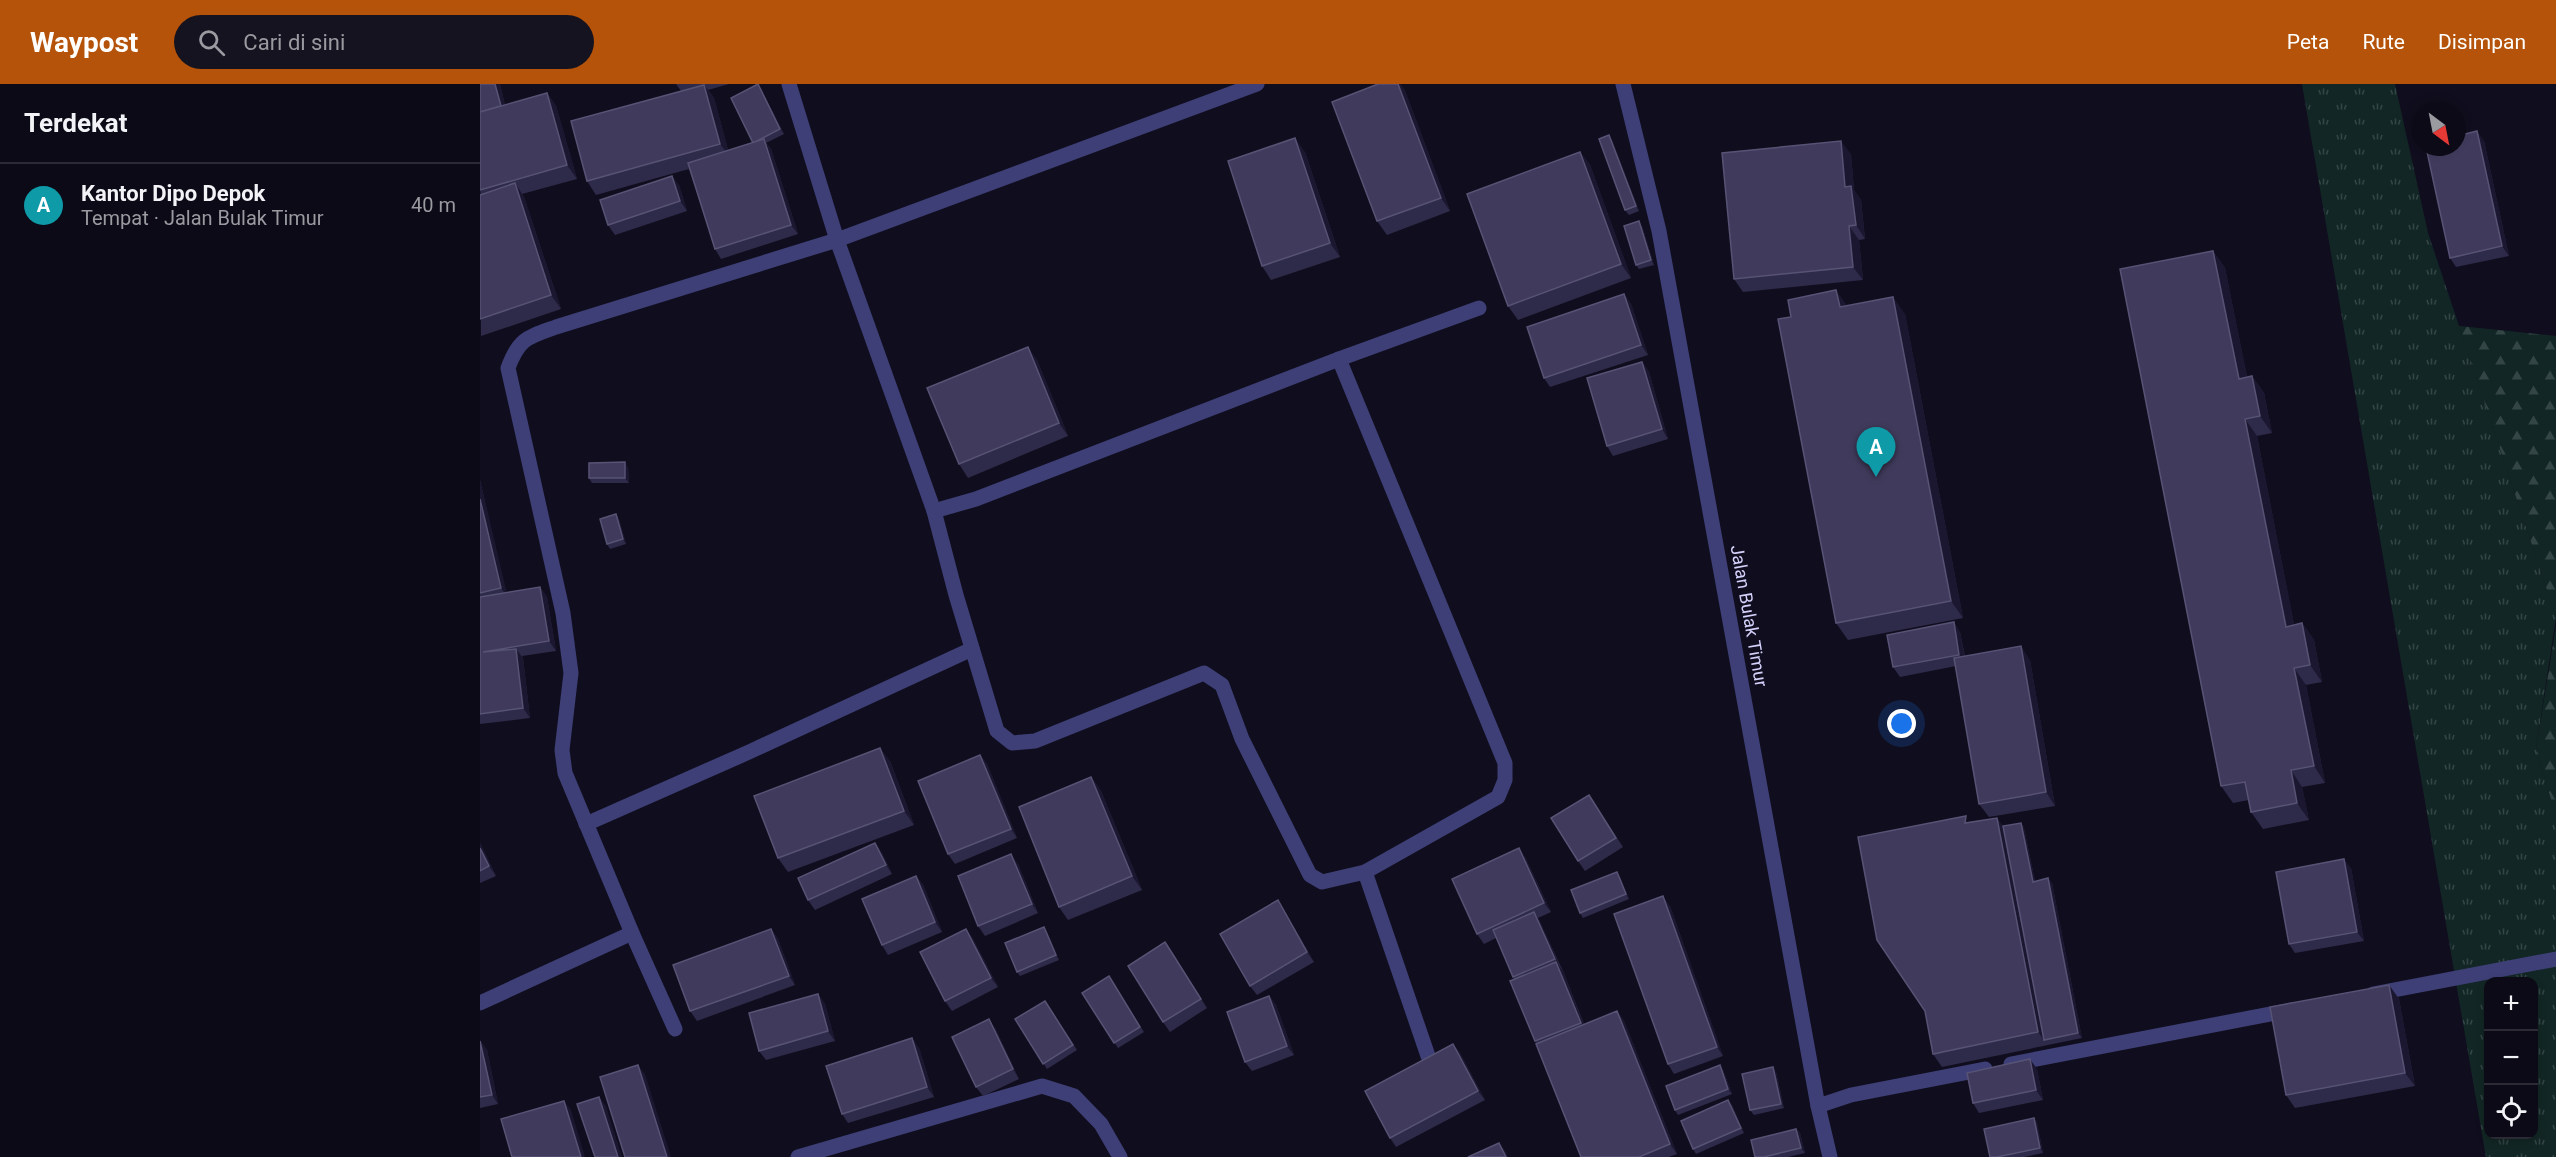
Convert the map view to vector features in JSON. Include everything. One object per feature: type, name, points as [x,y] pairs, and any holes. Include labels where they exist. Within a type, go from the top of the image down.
[{"type":"street","points":[[789,84],[837,240],[934,511],[997,731],[1012,743],[1035,741],[1204,673],[1222,685],[1242,740],[1310,875],[1322,882],[1365,872],[1498,797],[1505,780],[1505,763],[1339,359]]},
{"type":"street","points":[[675,1029],[632,933],[564,767],[562,750],[571,673],[563,613],[508,368],[515,349],[530,336],[837,240],[1257,84]]},
{"type":"street","name":"Jalan Bulak Timur","points":[[1623,84],[1659,231],[1818,1106],[1830,1157]]},
{"type":"street","points":[[934,511],[976,499],[1339,359],[1479,308]]},
{"type":"street","points":[[586,824],[972,649]]},
{"type":"street","points":[[1365,872],[1428,1056]]},
{"type":"street","points":[[480,1003],[632,933]]},
{"type":"street","points":[[2356,998],[2556,959]]},
{"type":"street","points":[[1818,1106],[1851,1095],[2309,1007]]},
{"type":"street","points":[[798,1157],[1042,1086],[1074,1096],[1101,1124],[1120,1157]]},
{"type":"green space","points":[[2302,84],[2395,84],[2428,233],[2556,617],[2536,749],[2556,816],[2556,1157],[2486,1157]]},
{"type":"green space","points":[[2459,326],[2556,336],[2556,617]]},
{"type":"green space","points":[[2556,626],[2556,816],[2536,749]]},
{"type":"building","points":[[480,84],[495,84],[501,106],[480,112]]},
{"type":"building","points":[[758,84],[780,129],[753,143],[731,98]]},
{"type":"building","points":[[1378,84],[1398,84],[1441,198],[1377,221],[1332,102]]},
{"type":"building","points":[[704,85],[720,144],[587,181],[571,121]]},
{"type":"building","points":[[547,93],[567,165],[480,190],[480,112]]},
{"type":"building","points":[[2477,131],[2502,246],[2450,258],[2428,156],[2466,156],[2466,134]]},
{"type":"building","points":[[1609,135],[1636,206],[1625,210],[1599,139]]},
{"type":"building","points":[[1295,138],[1330,243],[1262,266],[1228,161]]},
{"type":"building","points":[[764,139],[791,225],[715,249],[688,163]]},
{"type":"building","points":[[1841,141],[1845,187],[1851,186],[1856,225],[1849,226],[1853,267],[1734,279],[1722,153]]},
{"type":"building","points":[[1580,152],[1621,264],[1508,306],[1467,194]]},
{"type":"building","points":[[672,176],[680,201],[608,225],[600,200]]},
{"type":"building","points":[[515,183],[551,295],[480,319],[480,195]]},
{"type":"building","points":[[1639,221],[1651,260],[1636,265],[1624,226]]},
{"type":"building","points":[[2213,251],[2239,379],[2252,376],[2260,416],[2245,419],[2286,627],[2302,623],[2310,665],[2294,668],[2314,766],[2291,770],[2297,803],[2251,812],[2245,782],[2221,786],[2120,269]]},
{"type":"building","points":[[1836,290],[1840,307],[1893,297],[1951,601],[1836,623],[1778,319],[1791,317],[1788,300]]},
{"type":"building","points":[[1624,294],[1641,345],[1544,378],[1527,327]]},
{"type":"building","points":[[1028,347],[1059,423],[959,464],[927,388]]},
{"type":"building","points":[[1642,362],[1662,429],[1607,446],[1587,378]]},
{"type":"building","points":[[625,462],[625,478],[589,478],[589,463]]},
{"type":"building","points":[[480,499],[501,588],[480,593]]},
{"type":"building","points":[[616,514],[623,539],[607,544],[600,519]]},
{"type":"building","points":[[540,587],[549,641],[483,652],[516,649],[523,708],[480,714],[480,597]]},
{"type":"building","points":[[1954,622],[1959,655],[1893,667],[1887,635]]},
{"type":"building","points":[[2021,646],[2046,792],[1979,804],[1954,658]]},
{"type":"building","points":[[880,748],[904,811],[778,858],[754,796]]},
{"type":"building","points":[[980,755],[1011,829],[948,854],[918,781]]},
{"type":"building","points":[[1091,777],[1132,876],[1059,907],[1019,807]]},
{"type":"building","points":[[1589,795],[1616,838],[1578,861],[1551,818]]},
{"type":"building","points":[[1966,816],[1965,823],[1997,818],[2038,1032],[1933,1054],[1925,1011],[1877,940],[1858,837]]},
{"type":"building","points":[[2021,823],[2033,882],[2048,878],[2078,1033],[2044,1040],[2003,826]]},
{"type":"building","points":[[875,843],[886,865],[808,900],[798,878]]},
{"type":"building","points":[[480,848],[489,866],[480,871]]},
{"type":"building","points":[[1519,848],[1544,903],[1477,934],[1452,879]]},
{"type":"building","points":[[1011,854],[1032,904],[978,926],[958,876]]},
{"type":"building","points":[[2344,859],[2357,932],[2289,944],[2276,872]]},
{"type":"building","points":[[1617,872],[1626,894],[1580,913],[1571,890]]},
{"type":"building","points":[[916,876],[935,922],[882,945],[862,899]]},
{"type":"building","points":[[1663,896],[1717,1047],[1668,1064],[1614,914]]},
{"type":"building","points":[[1278,900],[1307,952],[1250,986],[1220,934]]},
{"type":"building","points":[[1534,912],[1555,959],[1513,977],[1493,930]]},
{"type":"building","points":[[1044,927],[1056,955],[1017,972],[1005,943]]},
{"type":"building","points":[[771,929],[789,976],[690,1011],[673,965]]},
{"type":"building","points":[[966,929],[991,978],[945,1001],[920,952]]},
{"type":"building","points":[[1165,942],[1201,999],[1163,1022],[1128,966]]},
{"type":"building","points":[[1556,962],[1581,1023],[1535,1041],[1510,981]]},
{"type":"building","points":[[1109,976],[1140,1027],[1114,1043],[1082,993]]},
{"type":"building","points":[[2389,985],[2405,1073],[2286,1095],[2270,1007]]},
{"type":"building","points":[[818,994],[828,1031],[759,1051],[749,1013]]},
{"type":"building","points":[[1269,996],[1287,1046],[1245,1062],[1227,1012]]},
{"type":"building","points":[[1045,1001],[1073,1045],[1043,1064],[1015,1019]]},
{"type":"building","points":[[1617,1011],[1670,1144],[1639,1157],[1581,1157],[1536,1044]]},
{"type":"building","points":[[989,1019],[1013,1069],[976,1087],[952,1037]]},
{"type":"building","points":[[912,1038],[927,1087],[842,1114],[826,1066]]},
{"type":"building","points":[[480,1041],[492,1095],[480,1097]]},
{"type":"building","points":[[1453,1044],[1478,1091],[1390,1138],[1365,1091]]},
{"type":"building","points":[[2030,1059],[2036,1090],[1973,1103],[1967,1073]]},
{"type":"building","points":[[638,1065],[667,1157],[625,1157],[600,1077]]},
{"type":"building","points":[[1720,1065],[1728,1089],[1675,1110],[1666,1086]]},
{"type":"building","points":[[1773,1067],[1781,1104],[1750,1110],[1742,1074]]},
{"type":"building","points":[[599,1097],[618,1157],[595,1157],[577,1104]]},
{"type":"building","points":[[1728,1100],[1741,1128],[1693,1149],[1681,1121]]},
{"type":"building","points":[[564,1101],[581,1157],[512,1157],[501,1119]]},
{"type":"building","points":[[2034,1118],[2040,1148],[1990,1157],[1984,1129]]},
{"type":"building","points":[[1796,1129],[1801,1148],[1755,1157],[1751,1140]]},
{"type":"building","points":[[1499,1143],[1506,1157],[1468,1157]]},
{"type":"place","name":"Kantor Dipo Depok","points":[[1876,477]]}]
